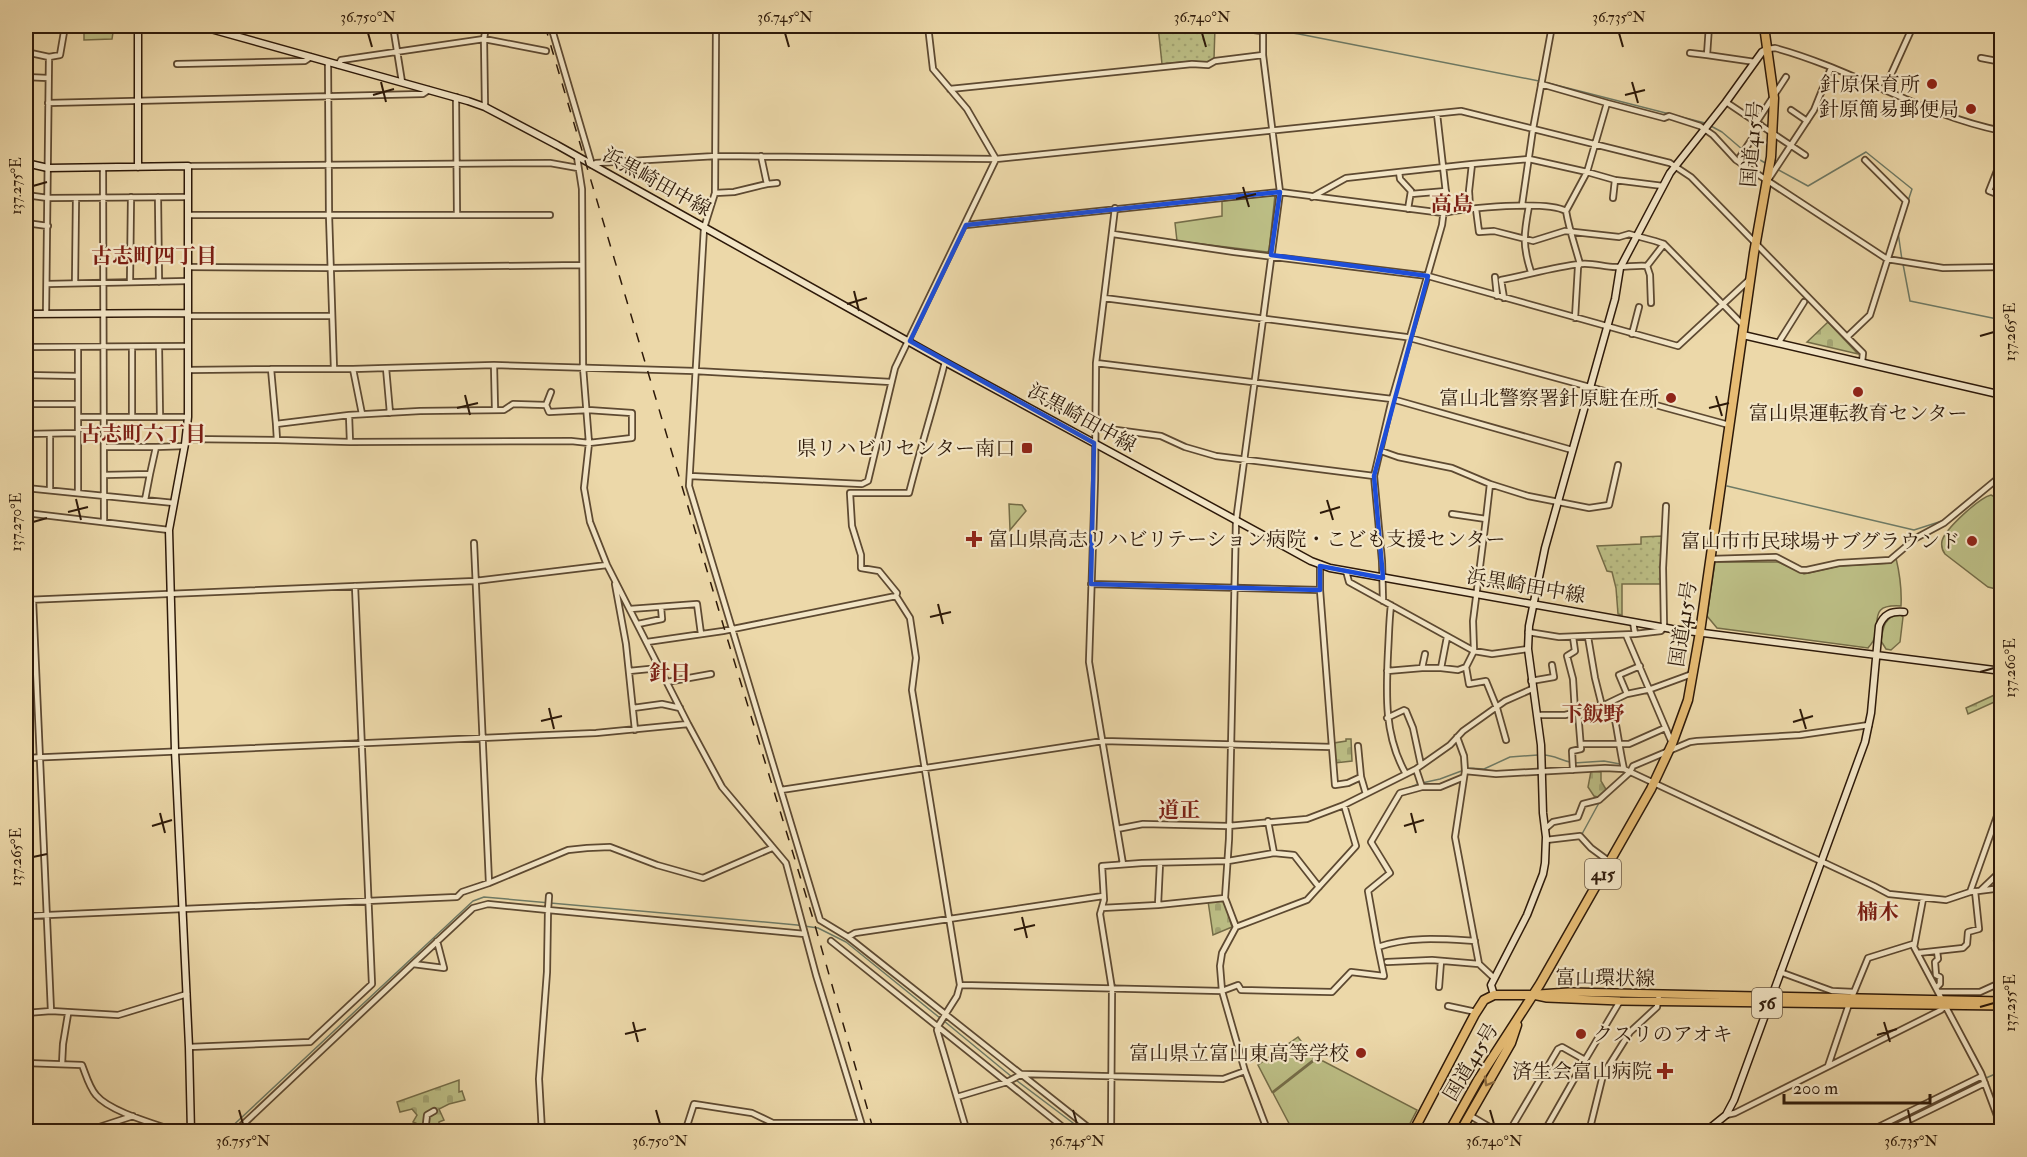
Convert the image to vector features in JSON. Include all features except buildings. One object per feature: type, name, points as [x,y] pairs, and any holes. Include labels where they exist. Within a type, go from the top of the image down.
[{"type":"highway","name":"国道415号","points":[[1449,1131],[1478,1080],[1533,995],[1654,783],[1688,700],[1773,133],[1774,98],[1764,26]]},
{"type":"highway","points":[[1413,1131],[1484,1000],[1494,995],[1533,995]]},
{"type":"highway","name":"国道415号","points":[[1460,1131],[1511,1044],[1523,1011]]},
{"type":"main road","name":"富山環状線","points":[[1533,995],[1550,992],[1659,998],[1769,1000],[1852,998],[2001,1006]]},
{"type":"main road","name":"富山環状線","points":[[1533,995],[1547,998],[1620,1001],[1659,998]]},
{"type":"main road","name":"富山環状線","points":[[1945,1002],[2001,1001]]},
{"type":"street","points":[[26,52],[49,57],[60,55],[65,26]]},
{"type":"street","points":[[116,26],[138,26],[138,167]]},
{"type":"street","name":"浜黒崎田中線","points":[[200,26],[485,107],[945,362],[1236,521],[1320,564],[1383,578],[1664,627],[2001,671]]},
{"type":"street","points":[[234,35],[253,27],[277,26]]},
{"type":"street","points":[[393,26],[402,82]]},
{"type":"street","points":[[485,107],[484,39],[486,26]]},
{"type":"street","points":[[550,26],[592,165],[716,156],[996,159],[1461,111],[1670,163],[1690,177],[1863,353],[1862,362]]},
{"type":"street","points":[[716,26],[715,193],[704,228],[689,486],[820,920],[848,937],[1094,1131]]},
{"type":"street","points":[[928,26],[933,69],[967,109],[996,159]]},
{"type":"street","points":[[1221,26],[1262,28],[1263,55],[1280,192],[1236,521],[1226,898],[1236,927]]},
{"type":"street","points":[[1531,272],[1525,254],[1524,239],[1528,159],[1552,26]]},
{"type":"street","points":[[1707,54],[1709,26]]},
{"type":"street","points":[[1884,90],[1913,26]]},
{"type":"street","points":[[338,65],[341,60],[484,39],[546,51]]},
{"type":"street","points":[[1494,995],[1491,985],[1527,915],[1544,874],[1546,840],[1541,744],[1528,650],[1532,604],[1572,450],[1615,299],[1620,268],[1663,186],[1675,166],[1762,52],[1768,49],[1782,50],[1831,68],[1959,121],[2001,131]]},
{"type":"street","points":[[1690,53],[1755,62]]},
{"type":"street","points":[[950,89],[1191,64],[1208,65],[1215,61],[1263,55]]},
{"type":"street","points":[[46,314],[49,57]]},
{"type":"street","points":[[177,64],[305,61],[311,57]]},
{"type":"street","points":[[1981,58],[2001,62]]},
{"type":"street","points":[[328,62],[329,215],[334,369]]},
{"type":"street","points":[[1767,180],[1814,110],[1831,68]]},
{"type":"street","points":[[26,77],[48,78]]},
{"type":"street","points":[[1740,157],[1786,77]]},
{"type":"street","points":[[1541,84],[1700,126],[1721,143],[1730,156],[1887,259],[1943,268],[2001,267]]},
{"type":"street","points":[[48,103],[423,94],[429,90]]},
{"type":"street","points":[[456,97],[457,215]]},
{"type":"street","points":[[1726,102],[1805,155]]},
{"type":"street","points":[[1575,318],[1580,264],[1572,232],[1568,227],[1566,211],[1587,172],[1607,103]]},
{"type":"street","points":[[1791,110],[1807,121]]},
{"type":"street","points":[[1383,601],[1374,476],[1392,399],[1442,225],[1446,191],[1437,114]]},
{"type":"street","points":[[761,156],[767,184]]},
{"type":"street","points":[[577,157],[582,189],[583,367],[589,443],[585,489],[590,522],[607,565],[687,724],[722,787],[786,863],[864,1131]]},
{"type":"street","points":[[2001,158],[1989,191],[2001,196]]},
{"type":"street","points":[[690,476],[862,484],[868,481],[896,368],[996,159]]},
{"type":"street","points":[[1312,197],[1346,178],[1528,159],[1615,180],[1663,186]]},
{"type":"street","points":[[1847,337],[1870,315],[1906,201],[1865,160]]},
{"type":"street","points":[[26,163],[48,168],[550,163],[578,168]]},
{"type":"street","points":[[1472,164],[1469,191],[1479,232],[1494,231],[1533,241],[1565,231],[1619,237],[1629,234],[1637,235],[1664,244],[1722,304],[1743,331],[1779,342],[2001,394]]},
{"type":"street","points":[[188,166],[188,417],[169,530],[175,751],[191,1131]]},
{"type":"street","points":[[103,167],[104,522]]},
{"type":"street","points":[[1399,172],[1400,179],[1408,186],[1411,194],[1408,209]]},
{"type":"street","points":[[1613,198],[1615,180]]},
{"type":"street","points":[[715,193],[734,192],[777,183]]},
{"type":"street","points":[[1411,194],[1446,191]]},
{"type":"street","points":[[966,225],[1280,192],[1443,213],[1473,208],[1525,206],[1558,207],[1566,211]]},
{"type":"street","points":[[26,195],[48,198],[188,197]]},
{"type":"street","points":[[130,282],[131,197]]},
{"type":"street","points":[[158,197],[159,282]]},
{"type":"street","points":[[75,283],[76,198]]},
{"type":"street","points":[[1115,208],[1096,363],[1089,662],[1123,864]]},
{"type":"street","points":[[188,215],[550,215]]},
{"type":"street","points":[[26,223],[48,226]]},
{"type":"street","points":[[1113,234],[1233,252],[1428,276],[1678,346],[1750,280]]},
{"type":"street","points":[[1647,266],[1664,244]]},
{"type":"street","points":[[1504,298],[1501,280],[1525,276],[1531,272],[1580,264],[1620,268],[1628,265],[1647,266]]},
{"type":"street","points":[[188,267],[582,265]]},
{"type":"street","points":[[1647,266],[1650,275],[1651,303]]},
{"type":"street","points":[[1495,277],[1497,296]]},
{"type":"street","points":[[47,284],[188,281]]},
{"type":"street","points":[[1104,298],[1410,338],[1729,425]]},
{"type":"street","points":[[1779,342],[1804,302]]},
{"type":"street","points":[[1632,334],[1639,307]]},
{"type":"street","points":[[188,346],[27,347],[27,314],[332,316]]},
{"type":"street","points":[[159,346],[160,417]]},
{"type":"street","points":[[78,347],[78,493]]},
{"type":"street","points":[[132,347],[132,417]]},
{"type":"street","points":[[945,362],[909,493],[850,493],[852,526],[861,555],[861,568],[879,571],[897,593],[896,596],[910,618],[916,658],[912,690],[960,985],[957,996],[937,1030],[967,1131]]},
{"type":"street","points":[[1096,363],[1392,399],[1572,450]]},
{"type":"street","points":[[188,370],[494,365],[695,371],[891,382]]},
{"type":"street","points":[[494,365],[495,409]]},
{"type":"street","points":[[386,368],[390,413]]},
{"type":"street","points":[[271,369],[277,441]]},
{"type":"street","points":[[353,369],[362,414]]},
{"type":"street","points":[[26,375],[78,376]]},
{"type":"street","points":[[104,447],[156,447],[185,443],[277,441],[571,441],[589,443],[632,438],[632,414],[588,410],[549,412],[546,405],[550,392]]},
{"type":"street","points":[[26,404],[78,404]]},
{"type":"street","points":[[276,424],[362,414],[504,410],[513,404],[546,405]]},
{"type":"street","points":[[349,415],[350,442]]},
{"type":"street","points":[[78,417],[188,417]]},
{"type":"street","points":[[1094,426],[1161,436],[1185,447],[1216,456],[1374,476]]},
{"type":"street","points":[[26,434],[78,434]]},
{"type":"street","points":[[50,434],[50,490]]},
{"type":"street","points":[[145,500],[156,447]]},
{"type":"street","points":[[1381,451],[1398,458],[1452,468],[1490,484],[1528,496],[1589,508],[1609,505],[1618,465]]},
{"type":"street","points":[[104,475],[150,474]]},
{"type":"street","points":[[1710,558],[1776,557],[1802,570],[1839,563],[1890,560],[1916,538],[1944,523],[2001,475]]},
{"type":"street","points":[[1490,484],[1473,631],[1473,651],[1466,667],[1469,684],[1486,681],[1506,740]]},
{"type":"street","points":[[169,530],[26,513],[26,488],[174,503]]},
{"type":"street","points":[[1528,632],[1588,637],[1661,631],[1664,627],[1665,506]]},
{"type":"street","points":[[1452,514],[1486,519]]},
{"type":"street","points":[[474,543],[489,883]]},
{"type":"street","points":[[1320,564],[1335,785],[1348,783],[1361,777]]},
{"type":"street","points":[[26,600],[475,580],[607,565]]},
{"type":"street","points":[[1346,571],[1349,582],[1473,651],[1492,654],[1528,650]]},
{"type":"street","points":[[614,578],[626,644],[635,730]]},
{"type":"street","points":[[1091,584],[1320,590]]},
{"type":"street","points":[[189,1047],[310,1042],[372,984],[355,586]]},
{"type":"street","points":[[647,642],[732,629],[896,596]]},
{"type":"street","points":[[33,600],[51,1011]]},
{"type":"street","points":[[630,609],[697,604],[700,634]]},
{"type":"street","points":[[1391,605],[1387,718],[1395,752],[1406,774]]},
{"type":"street","points":[[638,624],[662,619],[661,607]]},
{"type":"street","points":[[1708,1131],[1726,1115],[1734,1100],[1869,725],[1879,626],[1888,613],[1904,612]]},
{"type":"street","points":[[1633,622],[1635,634]]},
{"type":"street","points":[[1626,635],[1651,689],[1670,748]]},
{"type":"street","points":[[1441,668],[1447,636]]},
{"type":"street","points":[[1572,770],[1572,751],[1581,749],[1573,679],[1567,656],[1575,651],[1573,637]]},
{"type":"street","points":[[1588,637],[1594,678],[1602,706]]},
{"type":"street","points":[[1422,668],[1425,654]]},
{"type":"street","points":[[1532,681],[1554,677],[1552,665]]},
{"type":"street","points":[[1627,694],[1619,675],[1640,666]]},
{"type":"street","points":[[1387,671],[1422,668],[1458,670],[1466,667]]},
{"type":"street","points":[[629,671],[659,668]]},
{"type":"street","points":[[667,682],[711,674]]},
{"type":"street","points":[[1537,715],[1565,715],[1602,706],[1627,694],[1651,689],[1692,674]]},
{"type":"street","points":[[1117,829],[1143,824],[1228,826],[1307,819],[1344,805],[1419,767],[1505,701],[1532,689]]},
{"type":"street","points":[[1611,702],[1624,770]]},
{"type":"street","points":[[633,708],[663,704],[680,708]]},
{"type":"street","points":[[1387,718],[1406,711],[1413,728],[1422,787]]},
{"type":"street","points":[[26,758],[482,738],[635,730],[687,724]]},
{"type":"street","points":[[1545,829],[1553,822],[1578,817],[1584,804],[1599,800],[1634,766],[1670,748],[1697,741],[1800,735],[1869,725]]},
{"type":"street","points":[[1581,744],[1618,745],[1635,742],[1665,728]]},
{"type":"street","points":[[1457,737],[1464,756],[1465,771],[1455,837],[1479,964],[1494,978]]},
{"type":"street","points":[[781,790],[1102,741],[1332,747]]},
{"type":"street","points":[[1358,746],[1361,777],[1366,794]]},
{"type":"street","points":[[1465,771],[1496,774],[1605,768],[1624,770],[1888,894],[1946,900],[1975,891],[2001,888]]},
{"type":"street","points":[[960,985],[1222,991],[1238,985],[1241,990],[1332,992],[1351,972],[1384,976],[1368,891],[1390,873],[1371,842],[1400,793],[1422,787],[1440,788],[1464,777]]},
{"type":"street","points":[[1918,953],[1963,948],[1967,944],[1968,932],[1979,929],[1975,891],[2001,802]]},
{"type":"street","points":[[1268,1131],[1245,1071],[1222,991],[1220,966],[1222,953],[1236,927],[1302,902],[1319,887],[1356,846],[1344,805]]},
{"type":"street","points":[[1268,821],[1274,853]]},
{"type":"street","points":[[1546,840],[1580,836],[1591,848],[1610,862]]},
{"type":"street","points":[[26,916],[457,897],[462,892],[568,850],[587,848],[610,848],[703,878],[772,848]]},
{"type":"street","points":[[1111,1131],[1112,989],[1100,914],[1103,896],[1101,866],[1228,861],[1274,853],[1294,855],[1319,887]]},
{"type":"street","points":[[1158,905],[1160,863]]},
{"type":"street","points":[[1975,891],[2001,870]]},
{"type":"street","points":[[542,1131],[539,1079],[547,970],[549,896]]},
{"type":"street","points":[[848,937],[855,933],[1103,896]]},
{"type":"street","points":[[1102,908],[1226,898]]},
{"type":"street","points":[[1923,899],[1913,944],[1982,1076],[2001,1129]]},
{"type":"street","points":[[235,1131],[472,908],[488,904],[805,934]]},
{"type":"street","points":[[1378,947],[1397,941],[1422,939],[1475,941]]},
{"type":"street","points":[[413,964],[444,968],[437,941]]},
{"type":"street","points":[[831,941],[1069,1131]]},
{"type":"street","points":[[1828,1066],[1868,958],[1913,944]]},
{"type":"street","points":[[1937,951],[1936,975],[1940,977],[1938,990]]},
{"type":"street","points":[[1387,962],[1441,961],[1479,964]]},
{"type":"street","points":[[1439,987],[1441,961]]},
{"type":"street","points":[[1779,972],[1852,998]]},
{"type":"street","points":[[1938,990],[1980,992],[2001,982]]},
{"type":"street","points":[[26,1013],[51,1011],[68,1014],[118,1015],[187,994]]},
{"type":"street","points":[[1589,1131],[1603,1075],[1630,1032],[1657,1007],[1659,998]]},
{"type":"street","points":[[1544,1131],[1620,1001]]},
{"type":"street","points":[[1726,1115],[1735,1113],[1941,1010],[1945,1002]]},
{"type":"street","points":[[1448,1006],[1476,1012]]},
{"type":"street","points":[[62,1064],[68,1014]]},
{"type":"street","points":[[1509,1131],[1558,1049],[1562,1047],[1585,1060]]},
{"type":"street","points":[[26,1063],[82,1065],[94,1093],[102,1102],[133,1116],[178,1131]]},
{"type":"street","points":[[957,1097],[1007,1082],[1022,1074],[1223,1078],[1245,1071]]},
{"type":"street","points":[[1868,1131],[1982,1076]]},
{"type":"street","points":[[1885,1131],[1985,1083]]},
{"type":"street","points":[[685,1131],[694,1104],[752,1113],[773,1123],[861,1124]]},
{"type":"street","points":[[426,1131],[427,1115],[434,1111]]},
{"type":"street","points":[[1469,1115],[1498,1131]]},
{"type":"street","points":[[84,1131],[96,1130],[133,1116]]},
{"type":"street","points":[[406,1131],[413,1127],[416,1131]]},
{"type":"highlighted area","points":[[1280,192],[1271,255],[1428,276],[1374,476],[1383,578],[1320,566],[1320,590],[1091,584],[1094,443],[910,341],[966,225]]},
{"type":"green space","points":[[114,26],[112,39],[84,40],[84,28]]},
{"type":"green space","points":[[1158,26],[1215,27],[1214,59],[1207,63],[1193,61],[1162,64]]},
{"type":"green space","points":[[1275,195],[1269,251],[1267,252],[1177,241],[1175,223],[1222,216],[1222,201]]},
{"type":"green space","points":[[1828,322],[1858,354],[1807,342]]},
{"type":"green space","name":"富山市市民球場サブグラウンド","points":[[1991,495],[2001,500],[2001,586],[1996,589],[1988,587],[1945,554],[1942,549],[1944,536],[1956,522],[1971,508]]},
{"type":"green space","points":[[1009,504],[1022,505],[1026,511],[1010,530]]},
{"type":"green space","points":[[1663,536],[1662,584],[1622,584],[1622,615],[1618,614],[1612,572],[1607,571],[1597,546],[1641,544],[1641,537]]},
{"type":"green space","points":[[1896,558],[1901,606],[1891,606],[1880,611],[1874,639],[1868,648],[1717,628],[1707,616],[1715,562],[1778,562],[1804,574],[1839,566],[1891,563]]},
{"type":"green space","points":[[1900,614],[1903,617],[1900,642],[1891,650],[1886,649],[1881,641],[1884,627],[1887,620]]},
{"type":"green space","points":[[2001,692],[2001,699],[1968,714],[1966,708]]},
{"type":"green space","points":[[1346,739],[1351,739],[1352,761],[1335,763],[1334,743],[1346,741]]},
{"type":"green space","points":[[1591,771],[1601,772],[1601,781],[1607,791],[1601,798],[1594,796],[1588,787]]},
{"type":"green space","points":[[1224,900],[1232,927],[1213,935],[1208,901]]},
{"type":"green space","points":[[1298,1037],[1314,1059],[1272,1092],[1258,1065]]},
{"type":"green space","points":[[1314,1061],[1323,1061],[1417,1110],[1406,1131],[1293,1131],[1273,1093]]},
{"type":"green space","points":[[459,1080],[459,1092],[462,1091],[465,1100],[439,1109],[444,1120],[439,1122],[439,1129],[435,1125],[427,1128],[413,1122],[417,1115],[412,1109],[400,1112],[397,1102]]},
{"type":"waterway","points":[[1244,26],[1299,34],[1539,81]]},
{"type":"waterway","points":[[1544,82],[1705,123]]},
{"type":"waterway","points":[[1709,125],[1767,164]]},
{"type":"waterway","points":[[1777,169],[1808,186],[1866,152],[1912,189],[1908,201]]},
{"type":"waterway","points":[[1898,232],[1902,260]]},
{"type":"waterway","points":[[1903,264],[1910,301],[2002,320]]},
{"type":"waterway","points":[[1727,486],[1914,530],[1942,521],[2002,472]]},
{"type":"waterway","points":[[1468,768],[1484,769],[1510,757],[1538,755]]},
{"type":"waterway","points":[[1543,755],[1570,762]]},
{"type":"waterway","points":[[1574,763],[1604,761],[1620,764]]},
{"type":"waterway","points":[[1422,783],[1464,770]]},
{"type":"waterway","points":[[1406,789],[1418,784]]},
{"type":"waterway","points":[[1582,834],[1600,801]]},
{"type":"waterway","points":[[226,1132],[473,901],[484,897],[818,928],[846,942],[940,1018]]},
{"type":"waterway","points":[[944,1021],[1012,1077]]},
{"type":"waterway","points":[[1986,1078],[2002,1071]]},
{"type":"waterway","points":[[1016,1080],[1085,1132]]},
{"type":"waterway","points":[[1879,1132],[1982,1080]]},
{"type":"railway","points":[[545,26],[814,922],[874,1132]]},
{"type":"place","name":"針原保育所","points":[[1932,84]]},
{"type":"place","name":"針原簡易郵便局","points":[[1971,109]]},
{"type":"place","name":"富山県運転教育センター","points":[[1858,392]]},
{"type":"place","name":"富山北警察署針原駐在所","points":[[1671,398]]},
{"type":"place","name":"県リハビリセンター南口","points":[[1027,448]]},
{"type":"place","name":"富山県高志リハビリテーション病院・こども支援センター","points":[[974,539]]},
{"type":"place","name":"富山市市民球場サブグラウンド","points":[[1972,541]]},
{"type":"place","name":"クスリのアオキ","points":[[1581,1034]]},
{"type":"place","name":"富山県立富山東高等学校","points":[[1361,1053]]},
{"type":"place","name":"済生会富山病院","points":[[1665,1071]]},
{"type":"district","name":"高島","points":[[1452,204]]},
{"type":"district","name":"古志町四丁目","points":[[154,256]]},
{"type":"district","name":"古志町六丁目","points":[[143,434]]},
{"type":"district","name":"針日","points":[[670,673]]},
{"type":"district","name":"下飯野","points":[[1593,714]]},
{"type":"district","name":"道正","points":[[1179,810]]},
{"type":"district","name":"楠木","points":[[1878,912]]}]
